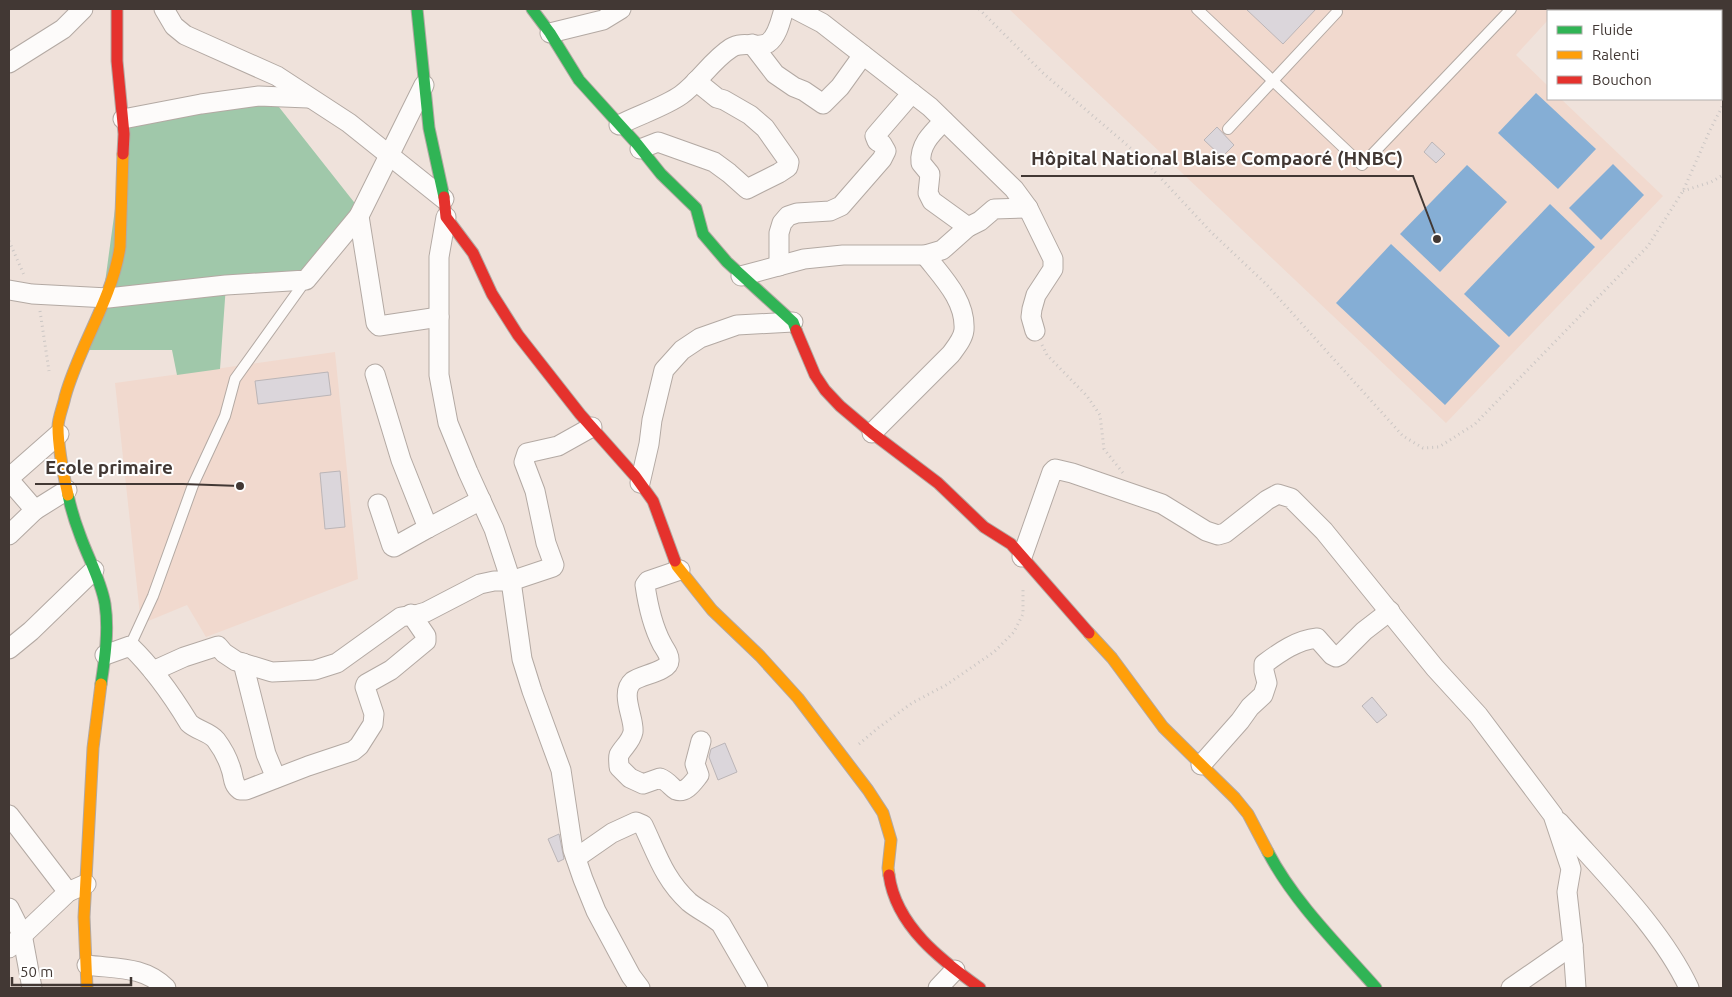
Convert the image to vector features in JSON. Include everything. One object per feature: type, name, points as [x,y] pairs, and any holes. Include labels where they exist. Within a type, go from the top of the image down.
[{"type":"street","points":[[9,63],[63,29],[83,9]]},
{"type":"street","points":[[88,988],[84,917],[93,748],[105,655],[107,620],[105,602],[80,535],[67,490],[58,426],[71,376],[105,298],[118,260],[120,247],[124,134],[117,61],[117,9]]},
{"type":"street","points":[[164,9],[174,26],[185,36],[277,76],[349,123],[444,199]]},
{"type":"street","points":[[417,9],[429,128],[446,217],[439,257],[439,375],[448,422],[494,529],[511,581],[522,659],[561,770],[573,850],[596,911],[631,976],[640,988]]},
{"type":"street","points":[[532,9],[550,33],[579,80],[661,174],[696,208],[703,234],[741,276],[793,322],[816,375],[825,390],[840,406],[872,433],[938,483],[984,527],[1011,544],[1112,658],[1163,727],[1235,798],[1248,814],[1277,869],[1335,942],[1376,988]]},
{"type":"street","points":[[550,33],[603,20],[621,9]]},
{"type":"street","points":[[619,124],[676,98],[730,49],[740,44],[767,44],[772,39],[784,9]]},
{"type":"street","points":[[795,9],[822,23],[930,107],[1014,189],[1028,208],[1053,259],[1053,269],[1036,295],[1032,309],[1031,317],[1035,331]]},
{"type":"street","points":[[752,44],[775,74],[822,104],[840,86],[863,55]]},
{"type":"street","points":[[640,149],[658,142],[714,162],[746,189],[788,167],[789,162],[765,128],[750,115],[717,98],[696,81]]},
{"type":"street","points":[[9,290],[32,294],[105,298],[226,285],[306,280],[359,216],[424,85]]},
{"type":"street","points":[[779,266],[779,232],[782,223],[788,216],[796,213],[830,211],[841,206],[882,159],[886,151],[875,136],[912,93]]},
{"type":"street","points":[[123,119],[201,104],[259,96],[308,98]]},
{"type":"street","points":[[944,121],[925,141],[921,163],[930,174],[928,193],[932,201],[968,227]]},
{"type":"street","points":[[741,276],[804,259],[844,255],[924,255],[942,250],[968,227],[980,221],[994,209],[1028,208]]},
{"type":"street","points":[[359,216],[376,323],[379,326],[439,317]]},
{"type":"street","points":[[446,217],[473,253],[492,294],[518,335],[653,501],[673,559],[680,570],[712,610],[760,656],[798,698],[841,754],[882,813],[891,840],[888,868],[891,889],[901,913],[917,934],[956,970],[980,988]]},
{"type":"street","points":[[872,433],[951,354],[964,331],[962,311],[958,300],[949,285],[924,255]]},
{"type":"street","points":[[640,483],[664,370],[682,350],[700,338],[736,325],[793,322]]},
{"type":"street","points":[[375,374],[401,460],[428,528]]},
{"type":"street","points":[[153,670],[218,646],[224,653],[236,661],[272,672],[315,670],[338,663],[401,617],[426,612],[480,584],[494,581],[511,581],[549,570],[554,565],[546,543],[535,491],[524,462],[525,458],[527,453],[558,446],[592,427]]},
{"type":"street","points":[[35,510],[9,479],[59,434]]},
{"type":"street","points":[[1022,557],[1052,472],[1055,469],[1162,504],[1206,531],[1218,535],[1225,533],[1267,500],[1278,494],[1291,498],[1324,531],[1435,668],[1478,715],[1553,816],[1650,927],[1680,969],[1689,988]]},
{"type":"street","points":[[9,535],[35,510],[67,490]]},
{"type":"street","points":[[378,504],[392,546],[397,546],[481,500]]},
{"type":"street","points":[[9,649],[31,632],[94,570]]},
{"type":"street","points":[[680,570],[648,582],[645,585],[652,622],[670,662],[668,666],[644,675],[633,681],[629,686],[628,710],[633,731],[629,743],[619,756],[619,767],[630,778],[643,784],[660,778],[667,781],[675,790],[681,791],[689,787],[699,775],[695,764],[702,741]]},
{"type":"street","points":[[1201,765],[1263,694],[1267,683],[1264,664],[1287,647],[1307,639],[1317,638],[1336,657],[1364,630],[1390,611]]},
{"type":"street","points":[[105,655],[130,646],[153,670],[189,723],[194,728],[213,736],[232,770],[236,787],[240,790],[246,790],[353,751],[360,746],[373,724],[374,714],[365,687],[366,684],[368,681],[385,674],[426,641],[426,636],[411,614]]},
{"type":"street","points":[[242,663],[266,754],[276,778]]},
{"type":"street","points":[[9,815],[68,892]]},
{"type":"street","points":[[1553,816],[1571,869],[1568,892],[1576,988]]},
{"type":"street","points":[[576,858],[612,832],[636,822],[643,824],[661,866],[673,885],[702,912],[712,916],[721,924],[758,988]]},
{"type":"street","points":[[9,948],[68,892],[86,884]]},
{"type":"street","points":[[9,908],[22,934],[32,988]]},
{"type":"street","points":[[1511,988],[1573,945]]},
{"type":"street","points":[[87,965],[131,969],[159,981],[166,988]]},
{"type":"street","points":[[938,988],[956,970]]},
{"type":"lane","points":[[1197,9],[1362,165],[1510,9]]},
{"type":"lane","points":[[1228,129],[1337,12]]},
{"type":"lane","points":[[130,646],[153,596],[193,485],[225,416],[235,379],[306,280]]},
{"type":"path","points":[[979,9],[1044,74],[1141,157],[1211,232],[1266,284],[1403,436],[1423,448],[1439,446],[1475,424],[1648,246],[1683,191],[1723,104]]},
{"type":"path","points":[[1683,191],[1711,182],[1723,175]]},
{"type":"path","points":[[9,241],[40,312],[51,378]]},
{"type":"path","points":[[1035,331],[1047,355],[1087,396],[1100,415],[1104,449],[1127,477],[1133,494]]},
{"type":"path","points":[[841,754],[858,745],[912,703],[946,685],[994,652],[1014,632],[1024,614],[1023,585]]},
{"type":"shaded area","points":[[1009,9],[1559,9],[1547,10],[1547,21],[1516,55],[1547,85],[1547,100],[1562,100],[1663,196],[1446,423]]},
{"type":"shaded area","points":[[335,352],[358,579],[206,637],[187,605],[141,624],[115,383]]},
{"type":"green space","points":[[275,102],[361,211],[325,265],[226,285],[220,369],[177,375],[172,350],[84,350],[100,319],[127,121]]},
{"type":"water","points":[[1536,93],[1596,149],[1558,189],[1498,133]]},
{"type":"water","points":[[1613,164],[1644,195],[1601,240],[1569,208]]},
{"type":"water","points":[[1467,165],[1507,202],[1440,272],[1400,234]]},
{"type":"water","points":[[1550,204],[1595,247],[1509,337],[1464,294]]},
{"type":"water","points":[[1391,244],[1500,346],[1445,405],[1336,303]]},
{"type":"building","points":[[1246,9],[1316,9],[1283,44]]},
{"type":"building","points":[[1217,127],[1234,145],[1222,157],[1204,140]]},
{"type":"building","points":[[1432,142],[1445,154],[1436,163],[1424,152]]},
{"type":"building","points":[[328,372],[331,395],[258,404],[255,381]]},
{"type":"building","points":[[340,471],[345,527],[325,529],[320,473]]},
{"type":"building","points":[[1372,697],[1387,715],[1377,723],[1362,706]]},
{"type":"building","points":[[725,743],[737,772],[718,780],[709,757],[711,749]]},
{"type":"building","points":[[559,834],[564,859],[558,862],[548,839]]},
{"type":"traffic: fast","points":[[417,9],[429,128],[444,197]]},
{"type":"traffic: fast","points":[[532,9],[550,33],[579,80],[637,144],[661,174],[696,208],[703,234],[727,262],[793,322],[796,330]]},
{"type":"traffic: fast","points":[[68,495],[76,525],[105,604],[107,634],[101,684]]},
{"type":"traffic: fast","points":[[1268,852],[1304,906],[1376,988]]},
{"type":"traffic: slow","points":[[68,495],[60,452],[58,424],[71,378],[103,304],[116,267],[120,247],[123,154]]},
{"type":"traffic: slow","points":[[675,561],[712,610],[760,656],[798,698],[868,790],[883,813],[891,840],[889,875]]},
{"type":"traffic: slow","points":[[1089,633],[1112,658],[1163,727],[1235,798],[1248,814],[1268,852]]},
{"type":"traffic: slow","points":[[87,988],[84,917],[93,748],[101,684]]},
{"type":"traffic: jam","points":[[117,9],[117,61],[124,134],[123,154]]},
{"type":"traffic: jam","points":[[444,197],[446,217],[473,253],[492,294],[518,335],[580,414],[635,476],[653,501],[675,561]]},
{"type":"traffic: jam","points":[[796,330],[815,375],[825,390],[840,406],[938,483],[984,527],[1011,544],[1089,633]]},
{"type":"traffic: jam","points":[[889,875],[893,893],[901,910],[922,940],[950,966],[980,988]]},
{"type":"place","name":"Hôpital National Blaise Compaoré (HNBC)","points":[[1437,239]]},
{"type":"place","name":"Ecole primaire","points":[[240,486]]}]
